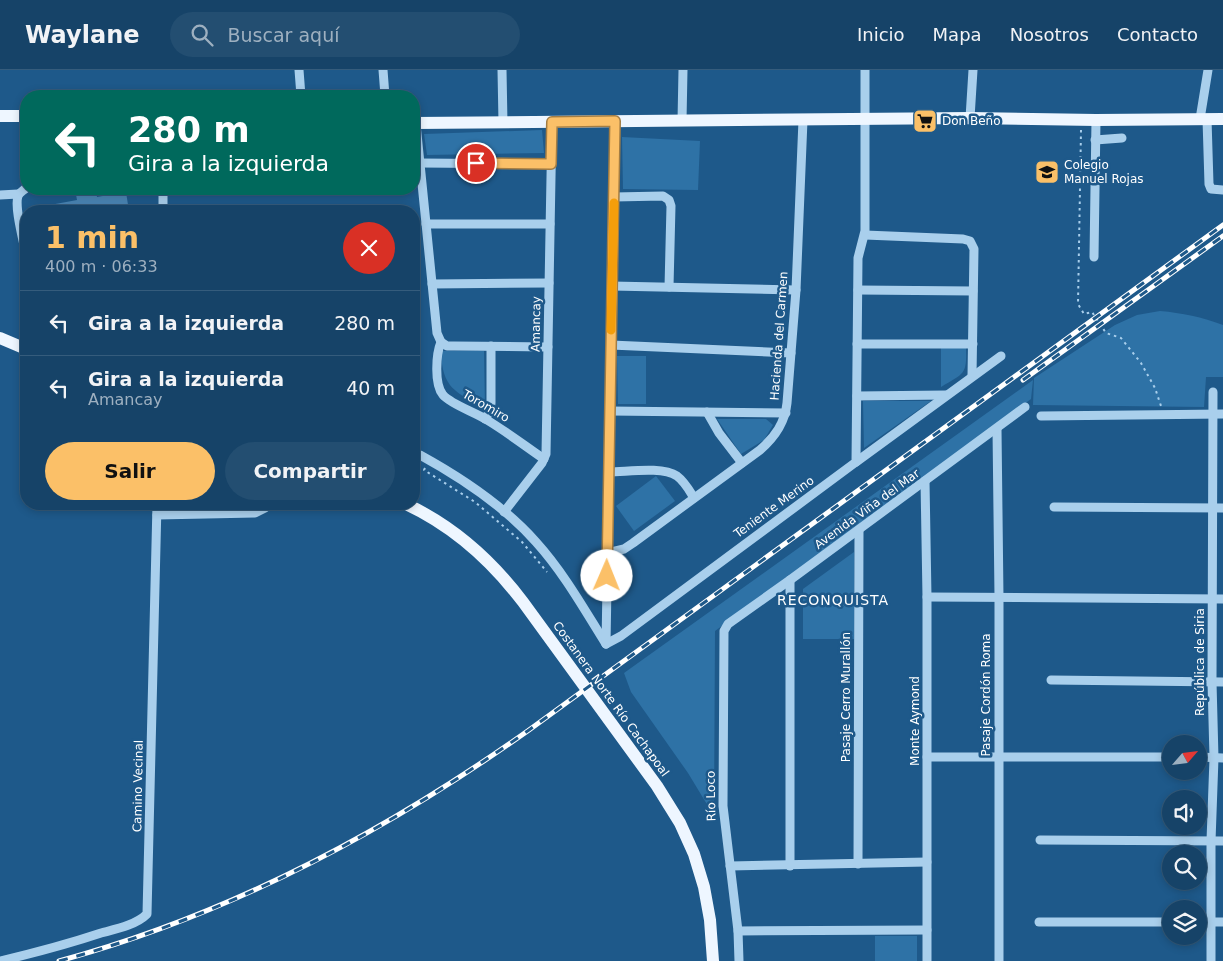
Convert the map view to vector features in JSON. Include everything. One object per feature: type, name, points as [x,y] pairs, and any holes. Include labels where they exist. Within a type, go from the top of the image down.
[{"type":"main road","points":[[0,116],[20,116]]},
{"type":"main road","points":[[420,124],[970,118],[1081,120],[1223,119]]},
{"type":"main road","points":[[0,338],[20,346]]},
{"type":"main road","name":"Costanera Norte Río Cachapoal","points":[[416,510],[449,529],[490,564],[513,589],[657,786],[687,838],[700,870],[708,903],[713,961]]},
{"type":"street","points":[[300,70],[301,90]]},
{"type":"street","points":[[383,70],[384,90]]},
{"type":"street","points":[[502,70],[503,123]]},
{"type":"street","points":[[682,121],[683,70]]},
{"type":"street","points":[[856,462],[859,251],[865,235],[865,70]]},
{"type":"street","points":[[970,118],[973,70]]},
{"type":"street","points":[[1208,70],[1204,119],[1209,184],[1211,189],[1223,190]]},
{"type":"street","name":"Hacienda del Carmen","points":[[607,553],[616,552],[629,546],[742,463],[773,438],[781,426],[786,413],[796,290],[803,120]]},
{"type":"street","points":[[1094,257],[1096,120]]},
{"type":"street","points":[[606,644],[615,121]]},
{"type":"street","name":"Amancay","points":[[544,459],[546,448],[552,122]]},
{"type":"street","points":[[1095,140],[1122,138]]},
{"type":"street","points":[[420,163],[551,164]]},
{"type":"street","name":"Toromiro","points":[[420,163],[436,333],[441,342],[437,352],[438,386],[443,395],[450,400],[485,419],[544,459]]},
{"type":"street","points":[[0,195],[20,191]]},
{"type":"street","points":[[20,224],[18,213],[21,195]]},
{"type":"street","points":[[614,198],[663,196],[669,200],[671,206],[668,287]]},
{"type":"street","points":[[426,224],[550,224]]},
{"type":"street","points":[[865,235],[963,239],[970,241],[974,249],[972,376]]},
{"type":"street","points":[[432,284],[549,283]]},
{"type":"street","points":[[612,286],[796,290]]},
{"type":"street","points":[[858,290],[973,291]]},
{"type":"street","points":[[441,342],[447,346],[548,347]]},
{"type":"street","points":[[857,344],[973,344]]},
{"type":"street","points":[[611,345],[791,353]]},
{"type":"street","points":[[485,419],[490,410],[491,403],[491,346]]},
{"type":"street","name":"Teniente Merino","points":[[606,644],[621,636],[1000,356]]},
{"type":"street","name":"República de Siria","points":[[1211,961],[1211,841],[1218,758],[1212,682],[1213,392]]},
{"type":"street","points":[[857,396],[946,395]]},
{"type":"street","name":"Avenida Viña del Mar","points":[[724,630],[728,624],[1025,408]]},
{"type":"street","points":[[610,411],[786,413]]},
{"type":"street","points":[[707,412],[719,433],[742,463]]},
{"type":"street","points":[[1041,416],[1223,414]]},
{"type":"street","name":"Pasaje Cordón Roma","points":[[996,429],[999,597],[999,961]]},
{"type":"street","points":[[424,457],[461,478],[527,532],[551,560],[606,644]]},
{"type":"street","points":[[504,512],[544,459]]},
{"type":"street","points":[[609,472],[663,471],[680,479],[694,498]]},
{"type":"street","name":"Monte Aymond","points":[[925,481],[927,597],[927,961]]},
{"type":"street","points":[[1054,507],[1223,508]]},
{"type":"street","name":"Camino Vecinal","points":[[0,961],[54,948],[113,930],[147,914],[157,510]]},
{"type":"street","points":[[157,515],[255,513],[261,510]]},
{"type":"street","name":"Pasaje Cerro Murallón","points":[[858,864],[859,530]]},
{"type":"street","points":[[790,580],[790,866]]},
{"type":"street","points":[[927,597],[1223,599]]},
{"type":"street","name":"Río Loco","points":[[724,630],[723,806],[738,931],[739,961]]},
{"type":"street","points":[[1051,680],[1223,682]]},
{"type":"street","points":[[927,757],[1162,757]]},
{"type":"street","points":[[1040,840],[1223,842]]},
{"type":"street","points":[[730,866],[927,862]]},
{"type":"street","points":[[1039,922],[1162,922]]},
{"type":"street","points":[[1207,922],[1223,922]]},
{"type":"street","points":[[738,931],[927,930]]},
{"type":"path","points":[[1081,120],[1078,304],[1084,314],[1092,312],[1106,332],[1121,338],[1141,364],[1154,388],[1164,415]]},
{"type":"path","points":[[424,457],[424,470],[475,502],[522,542],[552,578]]},
{"type":"shaded area","points":[[542,130],[544,153],[427,155],[424,134]]},
{"type":"shaded area","points":[[622,137],[700,141],[698,190],[623,189]]},
{"type":"shaded area","points":[[1160,311],[1192,316],[1223,325],[1223,377],[1206,377],[1204,407],[1033,405],[1034,378],[1115,325],[1137,315]]},
{"type":"shaded area","points":[[941,348],[966,348],[966,364],[965,369],[959,376],[941,387]]},
{"type":"shaded area","points":[[441,351],[484,351],[485,408],[458,393],[447,381]]},
{"type":"shaded area","points":[[617,356],[646,356],[646,404],[618,404]]},
{"type":"shaded area","points":[[1033,380],[1031,399],[715,631],[714,816],[688,773],[631,692],[624,673]]},
{"type":"shaded area","points":[[863,401],[931,401],[864,448]]},
{"type":"shaded area","points":[[717,419],[766,419],[773,425],[764,440],[741,454]]},
{"type":"shaded area","points":[[656,476],[675,501],[634,531],[616,506]]},
{"type":"shaded area","points":[[854,552],[854,639],[803,639],[803,589]]},
{"type":"shaded area","points":[[875,936],[917,936],[917,961],[875,961]]},
{"type":"building","points":[[76,195],[97,195],[97,197],[126,195],[128,205],[50,205],[77,200]]},
{"type":"railway","points":[[59,961],[122,942],[184,920],[245,895],[362,836],[419,803],[529,730],[1223,225]]},
{"type":"railway","points":[[1023,380],[1223,236]]},
{"type":"slow traffic","points":[[611,330],[614,203]]},
{"type":"place","name":"Don Beño","points":[[925,121]]},
{"type":"place","name":"Colegio Manuel Rojas","points":[[1047,172]]},
{"type":"district","name":"RECONQUISTA","points":[[833,600]]},
{"type":"route","points":[[476,163],[551,164],[552,122],[615,121],[607,576]]}]
